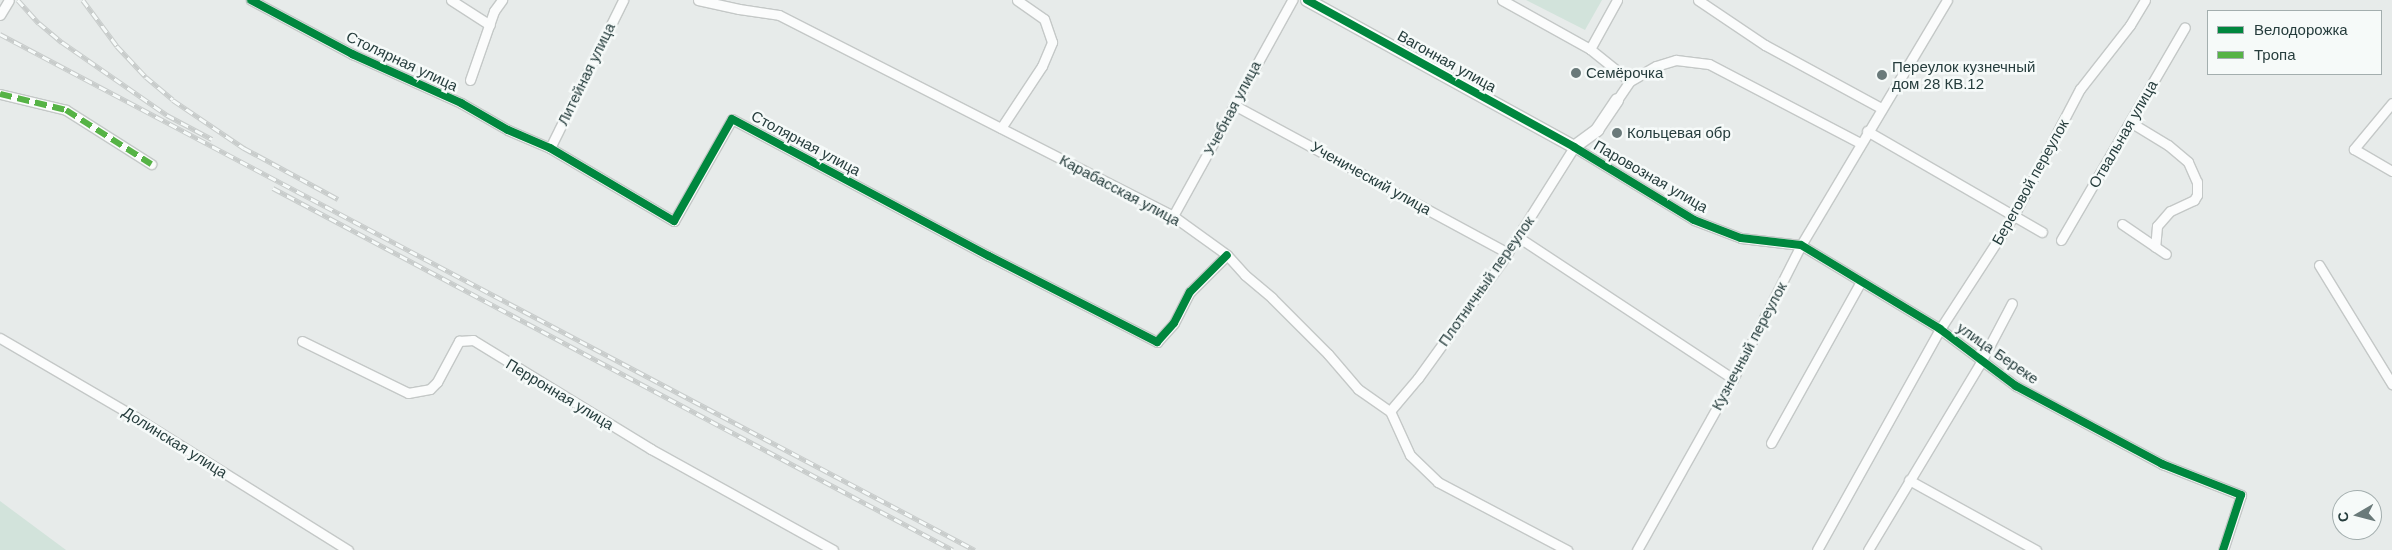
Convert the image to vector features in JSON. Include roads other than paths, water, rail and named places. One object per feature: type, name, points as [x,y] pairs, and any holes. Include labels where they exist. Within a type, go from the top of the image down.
[{"type":"street","points":[[0,15],[9,0]]},
{"type":"street","name":"Столярная улица","points":[[250,0],[352,54],[461,103],[508,130],[550,148],[674,221],[732,119],[980,252],[1157,342],[1174,323],[1190,292],[1227,255]]},
{"type":"street","points":[[451,0],[490,25]]},
{"type":"street","points":[[470,80],[494,11],[502,0]]},
{"type":"street","name":"Литейная улица","points":[[550,148],[623,0]]},
{"type":"street","name":"Карабасская улица","points":[[698,0],[779,15],[1173,216],[1227,255],[1245,275],[1272,298],[1328,354],[1358,389],[1390,411]]},
{"type":"street","points":[[1001,128],[1042,66],[1052,42],[1044,19],[1017,0]]},
{"type":"street","name":"Учебная улица","points":[[1173,216],[1292,0]]},
{"type":"street","name":"Вагонная улица","points":[[1307,0],[1574,147]]},
{"type":"street","points":[[1502,0],[1590,49],[1630,81]]},
{"type":"street","points":[[1590,49],[1617,0]]},
{"type":"street","points":[[1698,0],[1765,45],[1881,108]]},
{"type":"street","name":"Кузнечный переулок","points":[[1637,550],[1733,379],[1801,245],[1867,131],[1947,0]]},
{"type":"street","name":"Береговой переулок","points":[[1817,550],[1940,329],[2014,215],[2080,89],[2130,25],[2145,0]]},
{"type":"street","name":"Отвальная улица","points":[[2061,240],[2185,27]]},
{"type":"street","points":[[1574,147],[1597,130],[1630,81],[1656,66],[1676,60],[1709,64],[1860,143]]},
{"type":"street","points":[[0,94],[66,110],[151,164]]},
{"type":"street","points":[[2392,103],[2354,149],[2392,171]]},
{"type":"street","name":"Ученический улица","points":[[1234,105],[1508,253]]},
{"type":"street","points":[[2130,122],[2168,144],[2188,162],[2197,182],[2197,195],[2194,200],[2170,211],[2157,226],[2155,246]]},
{"type":"street","points":[[1867,131],[2042,232]]},
{"type":"street","name":"Плотничный переулок","points":[[1390,411],[1418,378],[1508,253],[1574,147]]},
{"type":"street","name":"Паровозная улица","points":[[1574,147],[1694,220],[1741,238],[1801,245]]},
{"type":"street","points":[[2122,224],[2166,254]]},
{"type":"street","points":[[1518,237],[1733,379]]},
{"type":"street","name":"улица Береке","points":[[1801,245],[1940,329],[2016,386],[2162,464],[2241,495],[2223,550]]},
{"type":"street","points":[[2318,265],[2392,384]]},
{"type":"street","points":[[1771,443],[1861,280]]},
{"type":"street","points":[[1868,550],[1982,360],[2012,303]]},
{"type":"street","name":"Долинская улица","points":[[0,338],[135,417],[348,550]]},
{"type":"street","name":"Перронная улица","points":[[302,341],[408,393],[430,389],[437,382],[459,341],[473,340],[636,440],[833,550]]},
{"type":"street","points":[[1390,411],[1410,455],[1438,482],[1567,550]]},
{"type":"street","points":[[1909,480],[2036,550]]},
{"type":"railway","points":[[18,0],[39,23],[62,42],[167,115],[212,139]]},
{"type":"railway","points":[[83,0],[117,46],[146,77],[173,100],[244,148],[338,199]]},
{"type":"railway","points":[[0,34],[975,550]]},
{"type":"railway","points":[[273,188],[953,550]]},
{"type":"place","name":"Семёрочка","points":[[1576,73]]},
{"type":"place","name":"Переулок кузнечный дом 28 КВ.12","points":[[1882,75]]},
{"type":"place","name":"Кольцевая обр","points":[[1617,133]]}]
